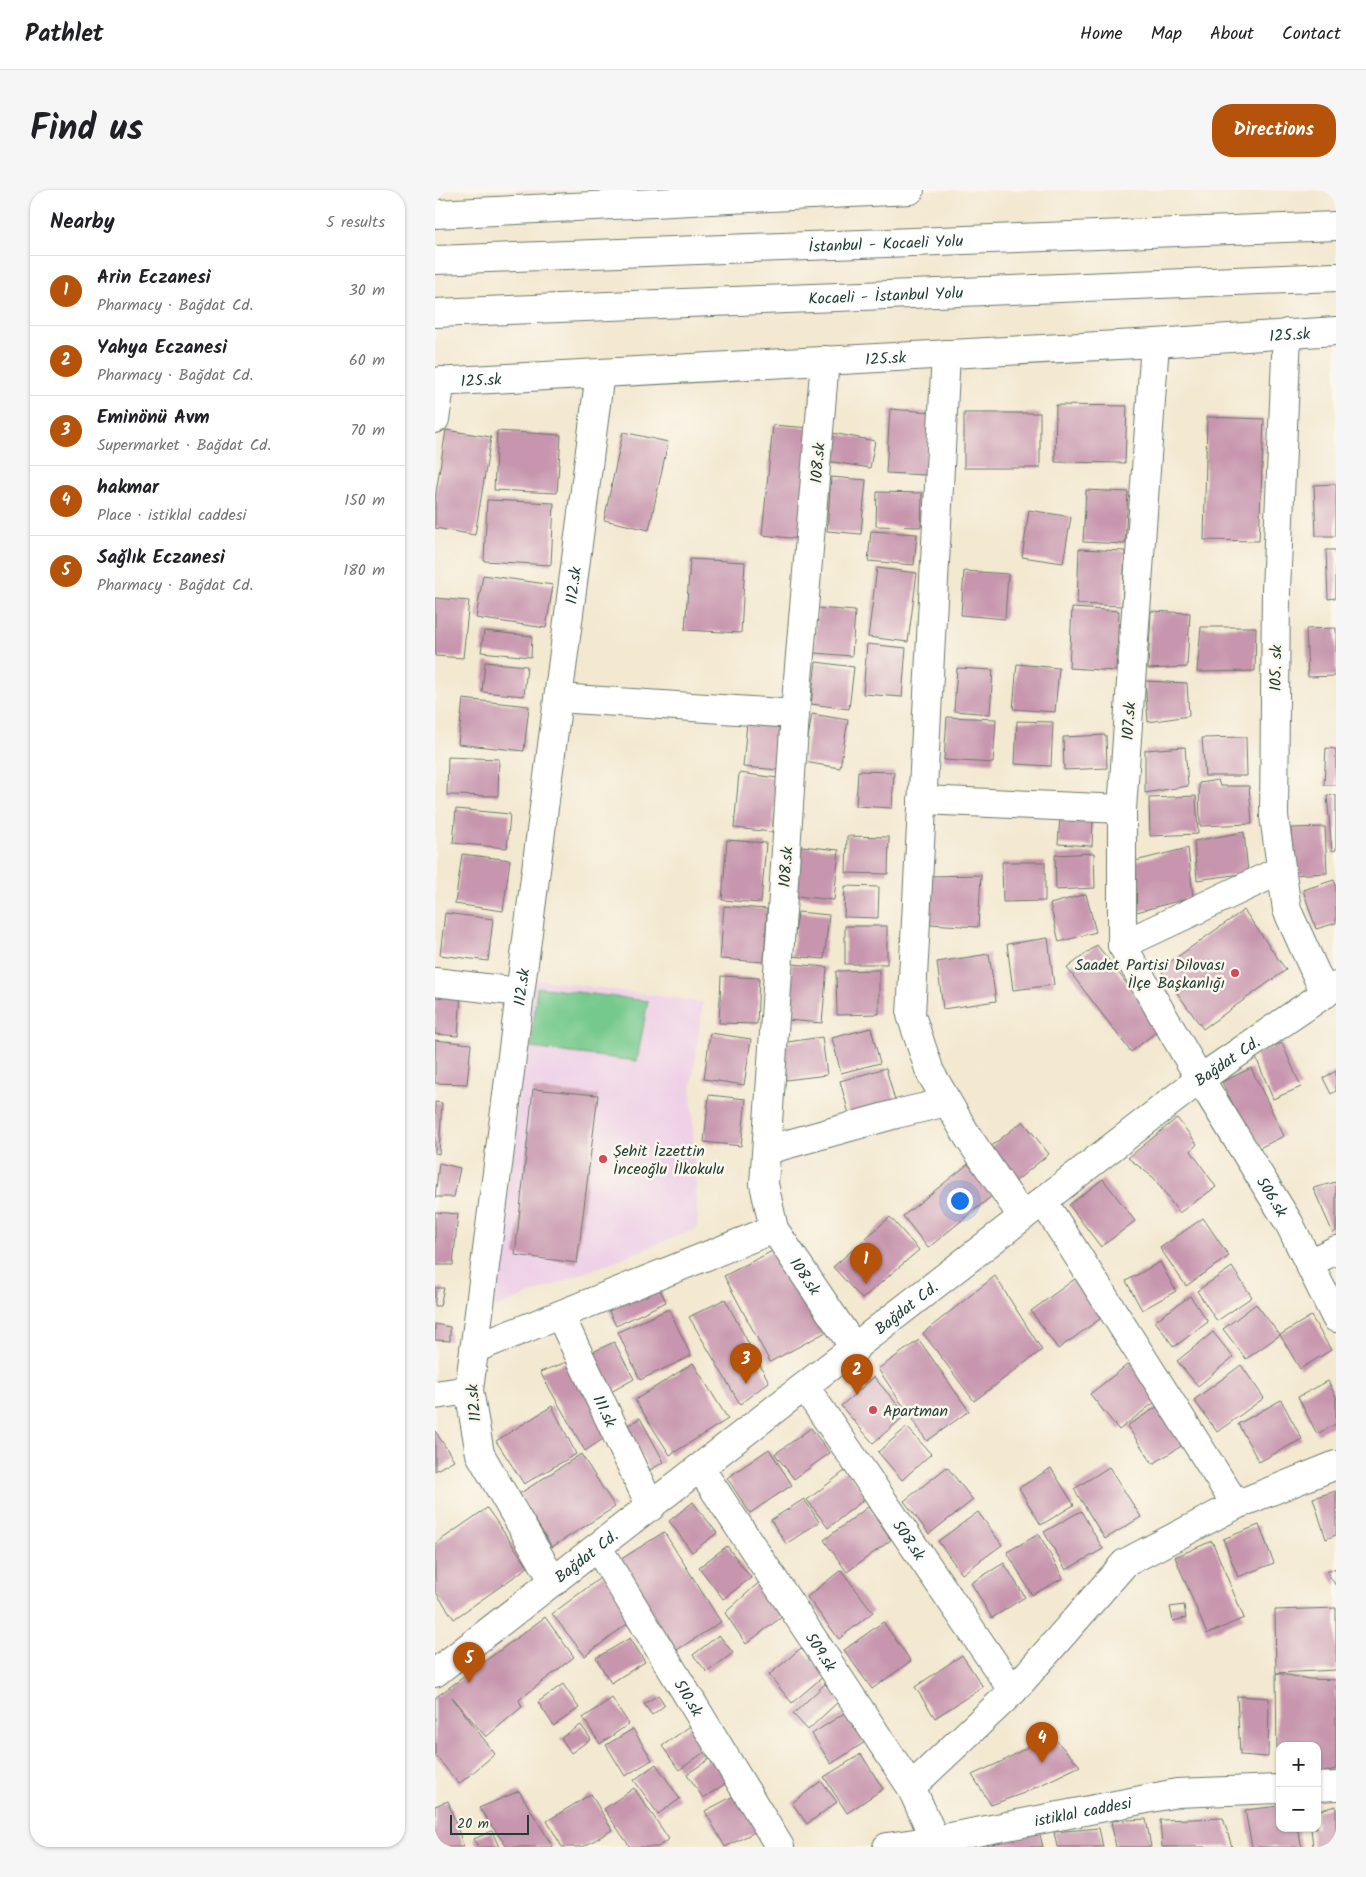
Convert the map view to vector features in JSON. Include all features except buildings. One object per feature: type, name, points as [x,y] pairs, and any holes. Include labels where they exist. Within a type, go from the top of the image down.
[{"type":"main road","points":[[435,214],[910,190]]},
{"type":"main road","name":"İstanbul - Kocaeli Yolu","points":[[435,260],[1336,226]]},
{"type":"main road","name":"Kocaeli - İstanbul Yolu","points":[[435,313],[1336,277]]},
{"type":"main road","name":"125.sk","points":[[438,382],[1155,343],[1336,331]]},
{"type":"main road","name":"105. sk","points":[[1287,333],[1275,609],[1273,816],[1287,910],[1330,990]]},
{"type":"main road","name":"107.sk","points":[[1122,945],[1122,809],[1155,343]]},
{"type":"main road","points":[[946,354],[911,1015],[930,1072],[968,1137],[1033,1209],[1236,1506]]},
{"type":"main road","name":"108.sk","points":[[825,360],[795,714],[764,1184],[775,1229],[855,1349]]},
{"type":"main road","name":"112.sk","points":[[555,1582],[480,1454],[469,1390],[601,373]]},
{"type":"main road","points":[[435,419],[438,382]]},
{"type":"main road","points":[[559,698],[795,714]]},
{"type":"main road","points":[[922,800],[1122,809]]},
{"type":"main road","points":[[1200,1079],[1122,945],[1281,870]]},
{"type":"main road","points":[[435,982],[521,992]]},
{"type":"main road","name":"Bağdat Cd.","points":[[435,1673],[476,1640],[555,1582],[1200,1079],[1330,990]]},
{"type":"main road","name":"506.sk","points":[[1200,1079],[1289,1223],[1336,1318]]},
{"type":"main road","points":[[767,1150],[896,1114],[947,1102]]},
{"type":"main road","points":[[474,1349],[775,1229]]},
{"type":"main road","points":[[1309,1263],[1336,1250]]},
{"type":"main road","name":"111.sk","points":[[561,1315],[651,1507]]},
{"type":"main road","name":"508.sk","points":[[805,1387],[1013,1691]]},
{"type":"main road","points":[[435,1395],[469,1390]]},
{"type":"main road","points":[[911,1787],[1013,1691],[1125,1563],[1236,1506],[1336,1465]]},
{"type":"main road","name":"509.sk","points":[[701,1468],[911,1787],[934,1844]]},
{"type":"main road","name":"510.sk","points":[[598,1548],[780,1847]]},
{"type":"main road","points":[[1321,1787],[1336,1786]]},
{"type":"main road","name":"istiklal caddesi","points":[[887,1847],[934,1844],[1177,1793],[1276,1789]]},
{"type":"shaded area","name":"Şehit İzzettin İnceoğlu İlkokulu","points":[[534,979],[703,1002],[691,1090],[698,1228],[493,1309]]},
{"type":"green space","points":[[537,987],[648,1001],[637,1061],[531,1048]]},
{"type":"place","name":"Saadet Partisi Dilovası İlçe Başkanlığı","points":[[1235,973]]},
{"type":"place","name":"Şehit İzzettin İnceoğlu İlkokulu","points":[[603,1159]]},
{"type":"place","name":"Arin Eczanesi","points":[[866,1284]]},
{"type":"place","name":"Eminönü Avm","points":[[746,1384]]},
{"type":"place","name":"Yahya Eczanesi","points":[[857,1395]]},
{"type":"place","name":"Apartman","points":[[873,1410]]},
{"type":"place","name":"Sağlık Eczanesi","points":[[469,1683]]},
{"type":"place","name":"hakmar","points":[[1042,1763]]}]
